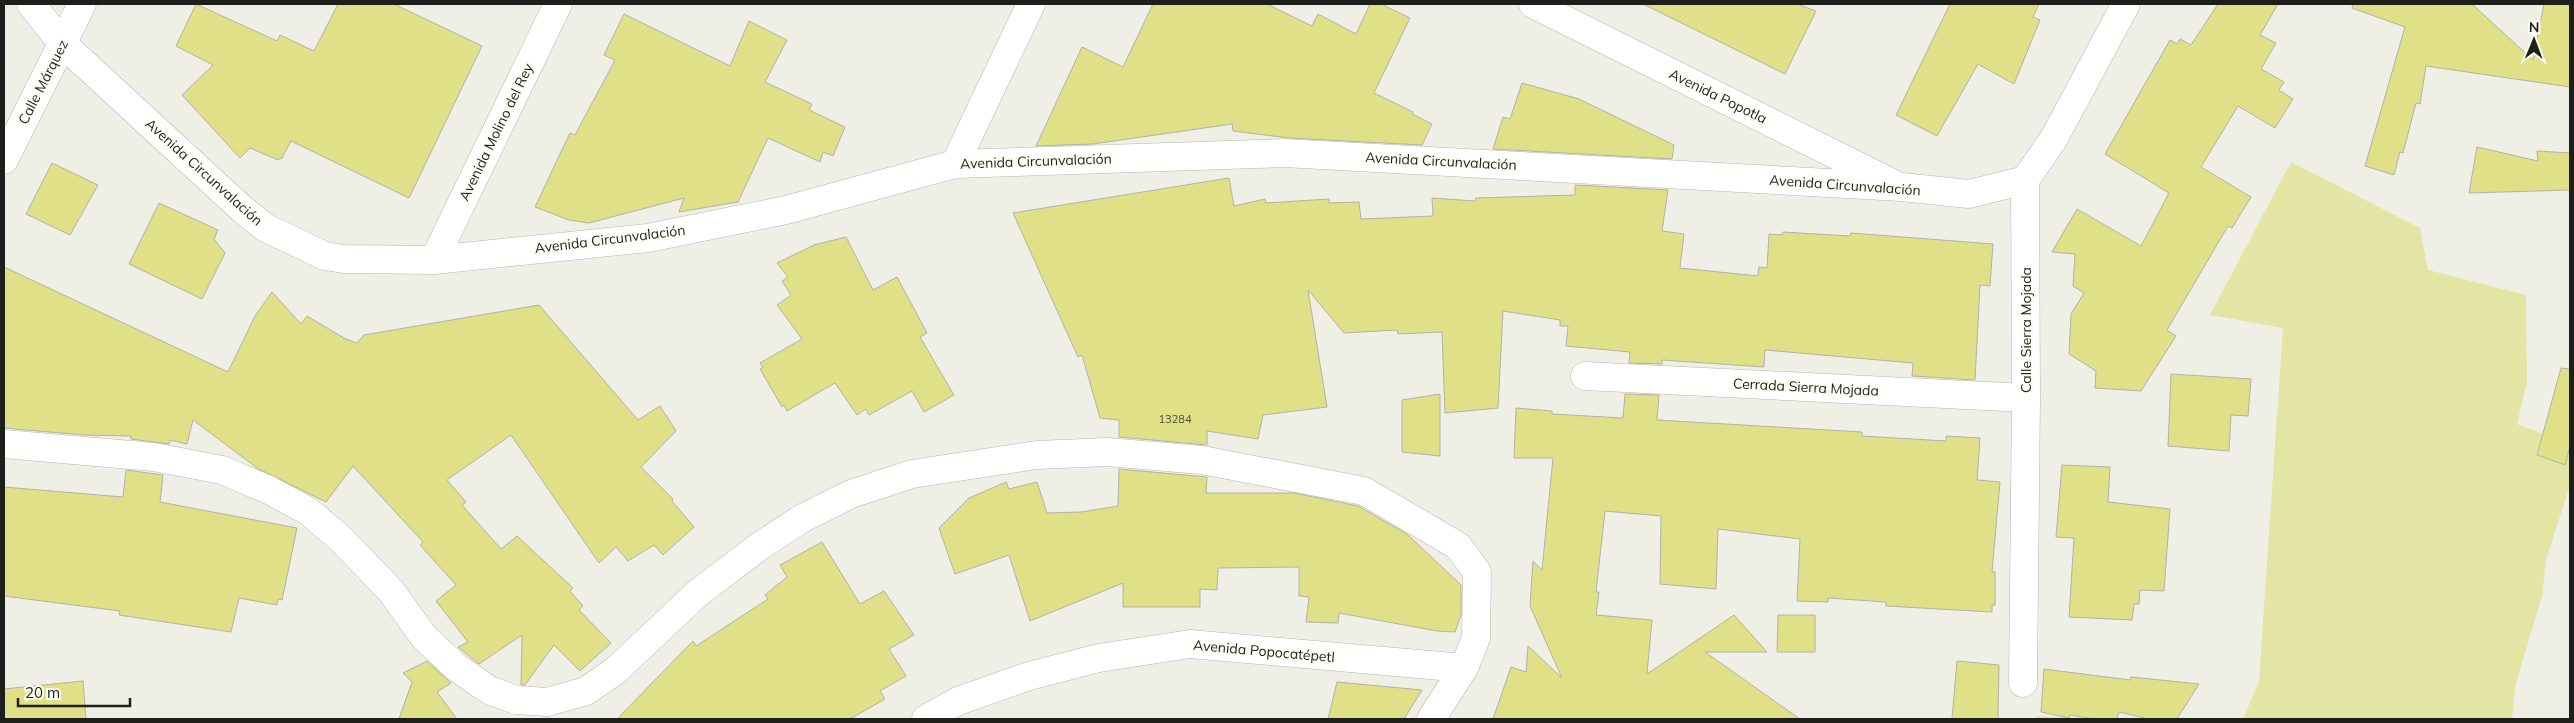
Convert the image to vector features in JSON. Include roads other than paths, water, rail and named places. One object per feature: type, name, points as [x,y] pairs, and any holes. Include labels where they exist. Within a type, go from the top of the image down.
[{"type":"street","name":"Avenida Circunvalación","points":[[31,4],[63,44],[242,209],[266,228],[325,256],[344,259],[434,260],[648,238],[786,210],[955,164],[1284,153],[1902,187],[1969,194],[2025,180]]},
{"type":"street","name":"Calle Márquez","points":[[4,160],[82,4]]},
{"type":"street","name":"Avenida Molino del Rey","points":[[434,260],[558,4]]},
{"type":"street","points":[[955,164],[1031,4]]},
{"type":"street","name":"Avenida Popotla","points":[[1534,4],[1902,187]]},
{"type":"street","points":[[2025,180],[2053,140],[2126,4]]},
{"type":"street","name":"Calle Sierra Mojada","points":[[2023,683],[2026,398],[2025,180]]},
{"type":"street","name":"Cerrada Sierra Mojada","points":[[1585,376],[2026,398]]},
{"type":"street","points":[[4,444],[154,457],[222,470],[269,490],[308,511],[340,538],[391,591],[424,637],[456,667],[489,690],[516,700],[547,702],[586,690],[615,671],[698,593],[760,546],[800,519],[851,494],[912,474],[960,465],[1036,455],[1107,452],[1202,460],[1364,492],[1458,546],[1476,572],[1476,638],[1464,668],[1432,719]]},
{"type":"street","name":"Avenida Popocatépetl","points":[[926,719],[958,701],[1030,676],[1099,658],[1190,644],[1464,668]]}]
